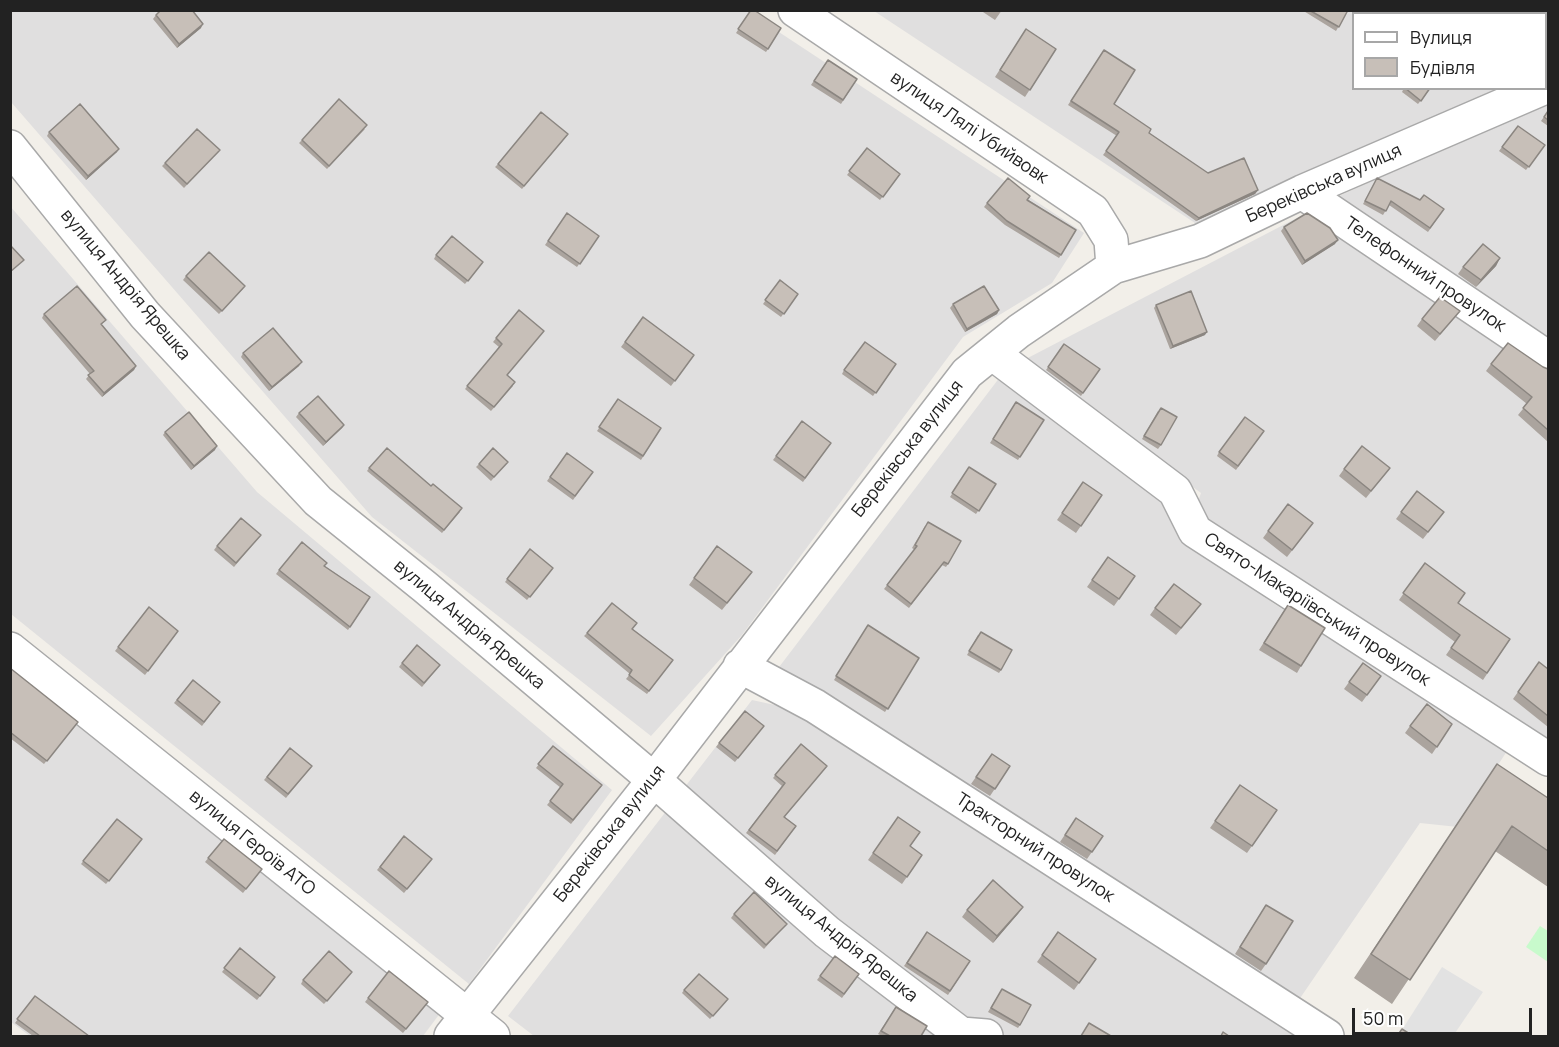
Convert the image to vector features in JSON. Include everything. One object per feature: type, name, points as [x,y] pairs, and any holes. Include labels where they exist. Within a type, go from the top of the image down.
[{"type":"street","name":"вулиця Лялі Убийвовк","points":[[795,10],[1093,211],[1111,240],[1113,267]]},
{"type":"street","name":"Береківська вулиця","points":[[459,1026],[654,780],[967,373],[1113,267],[1200,241],[1302,192],[1539,90]]},
{"type":"street","name":"вулиця Андрія Ярешка","points":[[10,147],[145,315],[318,501],[425,587],[654,780],[836,939],[961,1034],[986,1036]]},
{"type":"street","name":"Телефонний провулок","points":[[1302,192],[1548,358]]},
{"type":"street","name":"Свято-Макаріївський провулок","points":[[992,353],[1175,491],[1195,531],[1548,759]]},
{"type":"street","name":"вулиця Героїв АТО","points":[[10,649],[459,1026],[493,1036]]},
{"type":"street","name":"Тракторний провулок","points":[[740,666],[815,706],[1327,1036]]},
{"type":"shaded area","points":[[10,11],[747,11],[1084,233],[1052,283],[963,337],[742,635],[651,736],[372,517],[11,102]]},
{"type":"shaded area","points":[[874,11],[1453,11],[1455,12],[1352,12],[1352,90],[1506,90],[1198,225]]},
{"type":"shaded area","points":[[1548,101],[1548,348],[1328,201]]},
{"type":"shaded area","points":[[10,206],[257,492],[612,790],[469,984],[11,614]]},
{"type":"shaded area","points":[[1314,209],[1548,367],[1548,743],[1279,573],[1195,510],[1201,493],[1022,361]]},
{"type":"shaded area","points":[[1000,377],[1168,497],[1182,534],[1273,603],[1507,751],[1458,827],[1420,823],[1294,1007],[773,675]]},
{"type":"shaded area","points":[[11,661],[444,1008],[423,1036],[30,1036],[11,1022]]},
{"type":"shaded area","points":[[752,700],[807,712],[1304,1036],[534,1036],[508,1016]]},
{"type":"shaded area","points":[[1442,967],[1483,992],[1453,1036],[1405,1036],[1400,1033]]},
{"type":"green space","points":[[1540,926],[1548,931],[1548,962],[1526,947]]},
{"type":"building","points":[[161,10],[192,10],[203,24],[179,44],[156,15]]},
{"type":"building","points":[[751,10],[781,28],[768,49],[738,29]]},
{"type":"building","points":[[1309,10],[1348,10],[1339,27]]},
{"type":"building","points":[[1026,29],[1056,49],[1030,90],[1000,70]]},
{"type":"building","points":[[1104,50],[1135,70],[1114,104],[1151,129],[1149,133],[1208,173],[1244,158],[1258,190],[1199,218],[1106,151],[1119,132],[1071,101]]},
{"type":"building","points":[[828,60],[857,79],[843,100],[814,81]]},
{"type":"building","points":[[1407,90],[1429,90],[1421,101]]},
{"type":"building","points":[[339,99],[367,125],[329,166],[302,140]]},
{"type":"building","points":[[80,104],[119,149],[88,176],[49,132]]},
{"type":"building","points":[[541,112],[568,134],[524,186],[498,164]]},
{"type":"building","points":[[1518,126],[1545,145],[1529,167],[1502,147]]},
{"type":"building","points":[[197,129],[220,150],[187,184],[165,163]]},
{"type":"building","points":[[867,148],[900,174],[883,197],[849,171]]},
{"type":"building","points":[[1008,178],[1030,196],[1027,200],[1076,230],[1061,255],[1007,221],[987,203]]},
{"type":"building","points":[[1377,178],[1420,200],[1424,195],[1444,209],[1430,228],[1391,201],[1386,211],[1365,201]]},
{"type":"building","points":[[567,213],[599,236],[580,264],[548,241]]},
{"type":"building","points":[[1307,213],[1330,228],[1338,240],[1305,261],[1284,227]]},
{"type":"building","points":[[452,236],[483,262],[468,281],[436,255]]},
{"type":"building","points":[[1483,244],[1500,258],[1481,280],[1463,267]]},
{"type":"building","points":[[10,245],[24,260],[10,272]]},
{"type":"building","points":[[209,252],[245,286],[222,311],[186,276]]},
{"type":"building","points":[[780,280],[798,294],[784,314],[765,300]]},
{"type":"building","points":[[77,286],[106,320],[101,324],[136,366],[104,393],[88,375],[94,371],[44,314]]},
{"type":"building","points":[[984,286],[999,310],[967,329],[953,304]]},
{"type":"building","points":[[1191,291],[1207,332],[1173,346],[1156,305]]},
{"type":"building","points":[[1440,297],[1460,311],[1440,334],[1422,319]]},
{"type":"building","points":[[519,310],[544,331],[507,375],[515,382],[494,407],[467,386],[502,344],[496,338]]},
{"type":"building","points":[[643,317],[694,355],[675,381],[625,342]]},
{"type":"building","points":[[273,328],[302,362],[272,387],[243,353]]},
{"type":"building","points":[[865,342],[896,364],[876,393],[844,370]]},
{"type":"building","points":[[1508,343],[1548,369],[1548,430],[1523,408],[1532,397],[1491,364]]},
{"type":"building","points":[[1064,344],[1100,369],[1083,393],[1048,367]]},
{"type":"building","points":[[318,396],[344,425],[326,442],[299,413]]},
{"type":"building","points":[[618,399],[661,428],[643,456],[599,427]]},
{"type":"building","points":[[1016,402],[1044,420],[1020,457],[993,439]]},
{"type":"building","points":[[1161,408],[1177,417],[1161,445],[1144,436]]},
{"type":"building","points":[[189,412],[217,446],[194,466],[165,432]]},
{"type":"building","points":[[1245,417],[1264,431],[1238,466],[1219,452]]},
{"type":"building","points":[[802,421],[831,443],[805,478],[776,456]]},
{"type":"building","points":[[1362,446],[1390,468],[1371,491],[1344,469]]},
{"type":"building","points":[[387,448],[431,486],[433,484],[462,508],[444,530],[369,468]]},
{"type":"building","points":[[493,448],[508,462],[494,477],[479,464]]},
{"type":"building","points":[[567,453],[593,472],[575,496],[550,477]]},
{"type":"building","points":[[969,467],[996,484],[979,511],[952,493]]},
{"type":"building","points":[[1083,482],[1102,495],[1081,526],[1062,513]]},
{"type":"building","points":[[1417,491],[1444,512],[1428,532],[1401,512]]},
{"type":"building","points":[[1288,504],[1313,523],[1292,550],[1268,531]]},
{"type":"building","points":[[241,518],[261,535],[236,563],[217,546]]},
{"type":"building","points":[[928,522],[961,541],[948,564],[944,562],[911,604],[887,585],[917,546],[915,545]]},
{"type":"building","points":[[302,542],[327,563],[324,566],[370,597],[350,627],[279,570]]},
{"type":"building","points":[[717,546],[752,572],[727,603],[694,578]]},
{"type":"building","points":[[530,549],[553,568],[530,597],[507,579]]},
{"type":"building","points":[[1108,557],[1135,576],[1119,599],[1092,580]]},
{"type":"building","points":[[1425,563],[1465,593],[1458,603],[1510,639],[1487,673],[1451,648],[1460,635],[1403,593]]},
{"type":"building","points":[[1174,584],[1201,604],[1181,628],[1155,608]]},
{"type":"building","points":[[612,603],[637,623],[632,629],[673,660],[649,691],[629,675],[632,670],[587,633]]},
{"type":"building","points":[[1288,605],[1325,628],[1301,666],[1264,643]]},
{"type":"building","points":[[149,607],[178,631],[148,671],[118,647]]},
{"type":"building","points":[[868,625],[919,658],[888,709],[836,676]]},
{"type":"building","points":[[981,632],[1012,650],[1001,670],[969,651]]},
{"type":"building","points":[[417,645],[440,665],[424,683],[402,663]]},
{"type":"building","points":[[1539,662],[1548,669],[1548,716],[1518,692]]},
{"type":"building","points":[[1363,663],[1381,676],[1367,695],[1349,682]]},
{"type":"building","points":[[10,668],[78,722],[47,761],[10,732]]},
{"type":"building","points":[[193,680],[220,702],[204,722],[177,700]]},
{"type":"building","points":[[1427,704],[1452,724],[1437,747],[1410,726]]},
{"type":"building","points":[[745,711],[764,726],[738,758],[719,743]]},
{"type":"building","points":[[801,744],[827,766],[784,817],[796,826],[777,851],[749,830],[785,783],[775,775]]},
{"type":"building","points":[[553,746],[602,785],[573,820],[550,801],[563,784],[538,764]]},
{"type":"building","points":[[290,748],[312,766],[288,794],[267,777]]},
{"type":"building","points":[[992,754],[1010,766],[995,789],[976,777]]},
{"type":"building","points":[[1497,764],[1548,798],[1548,851],[1512,826],[1410,980],[1371,954]]},
{"type":"building","points":[[1240,785],[1277,810],[1252,846],[1215,821]]},
{"type":"building","points":[[898,817],[920,832],[910,846],[922,855],[907,877],[873,853]]},
{"type":"building","points":[[1076,818],[1103,836],[1092,852],[1065,835]]},
{"type":"building","points":[[117,819],[142,839],[109,881],[83,861]]},
{"type":"building","points":[[404,836],[432,859],[407,889],[380,867]]},
{"type":"building","points":[[224,839],[262,869],[246,889],[208,858]]},
{"type":"building","points":[[993,880],[1023,907],[997,936],[967,910]]},
{"type":"building","points":[[754,892],[787,924],[766,945],[734,914]]},
{"type":"building","points":[[1266,905],[1293,921],[1266,964],[1240,947]]},
{"type":"building","points":[[927,932],[970,961],[950,991],[907,963]]},
{"type":"building","points":[[1058,932],[1096,959],[1079,983],[1042,955]]},
{"type":"building","points":[[240,948],[275,977],[260,996],[224,968]]},
{"type":"building","points":[[329,951],[352,972],[327,1001],[303,980]]},
{"type":"building","points":[[835,956],[859,974],[844,994],[820,976]]},
{"type":"building","points":[[389,971],[428,1002],[406,1029],[368,998]]},
{"type":"building","points":[[699,974],[728,999],[713,1016],[684,990]]},
{"type":"building","points":[[1002,989],[1031,1005],[1020,1025],[991,1008]]},
{"type":"building","points":[[35,996],[89,1036],[40,1036],[17,1019]]},
{"type":"building","points":[[896,1007],[927,1026],[921,1036],[890,1036],[881,1031]]},
{"type":"building","points":[[1089,1023],[1111,1036],[1081,1036]]},
{"type":"building","points":[[1402,1029],[1413,1036],[1397,1036]]}]
